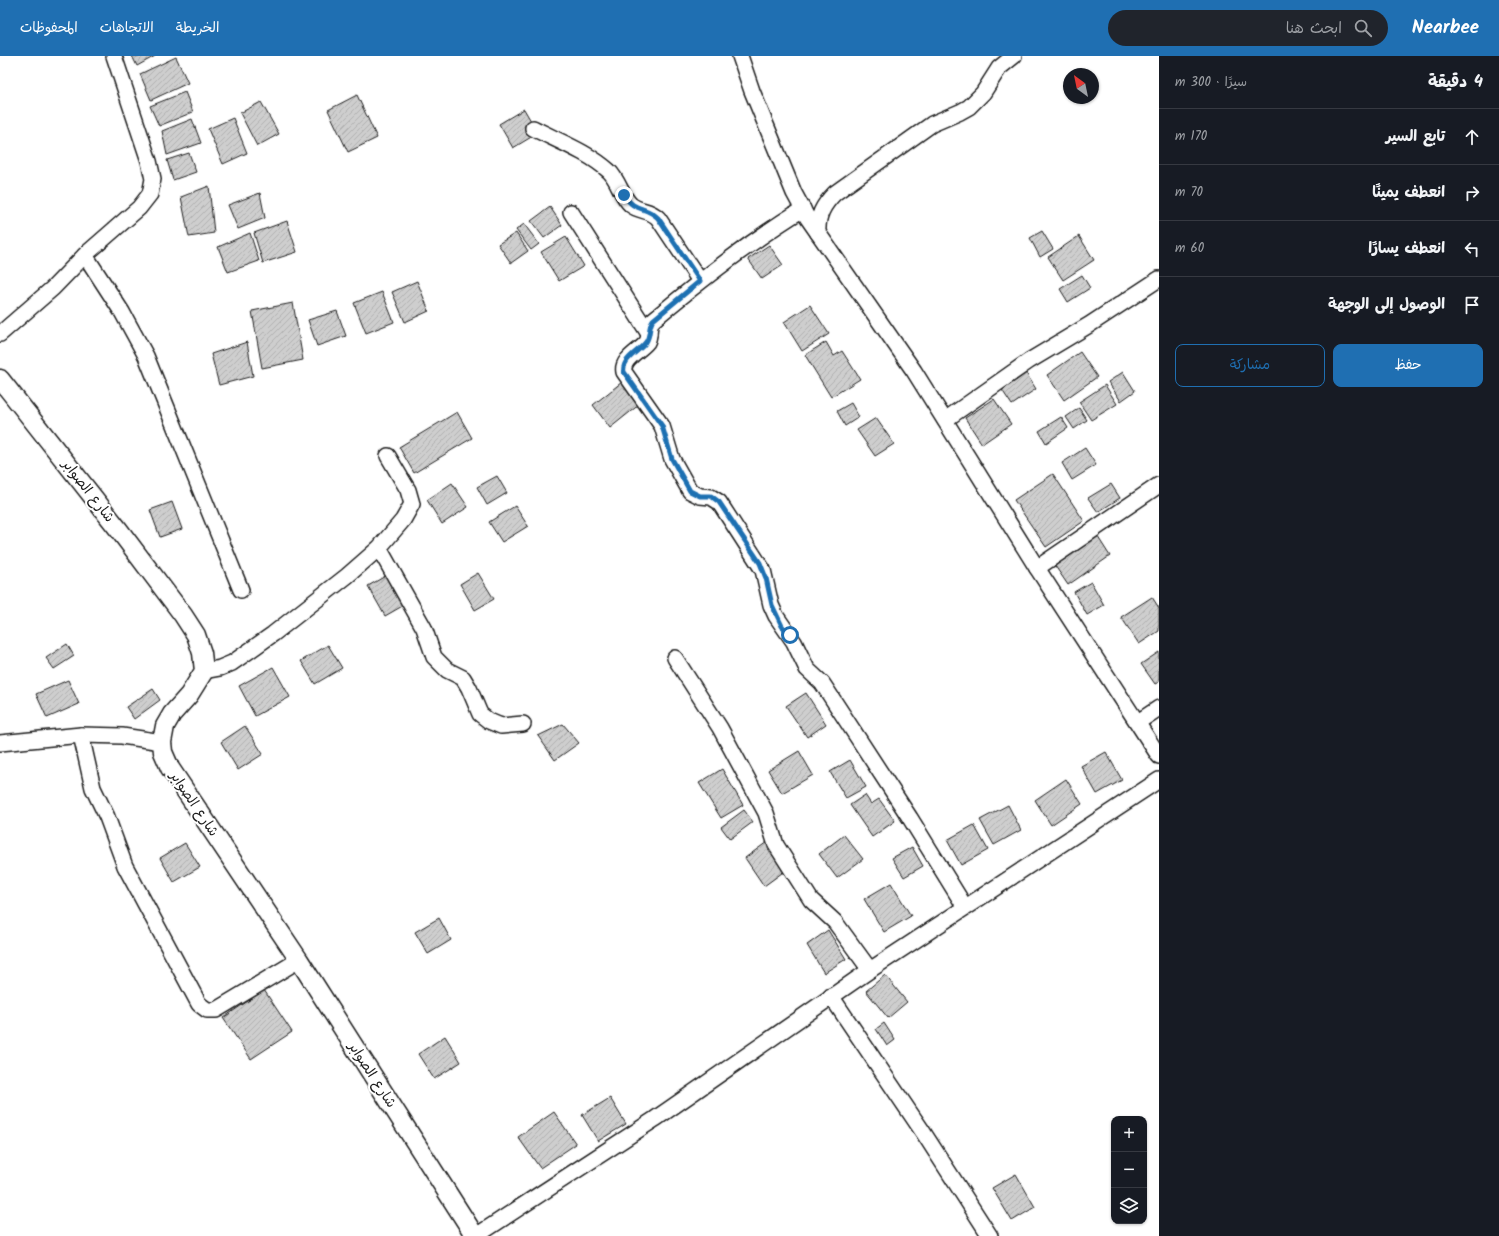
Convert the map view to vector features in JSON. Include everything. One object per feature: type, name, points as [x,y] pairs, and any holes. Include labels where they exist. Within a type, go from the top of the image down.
[{"type":"street","points":[[0,334],[48,294],[85,255],[139,208],[150,194],[153,179],[149,161],[114,56]]},
{"type":"street","points":[[740,56],[752,91],[802,209],[881,322],[945,420],[1159,756]]},
{"type":"street","points":[[818,233],[819,215],[828,199],[932,124],[969,107],[983,93],[999,68],[1014,56]]},
{"type":"street","points":[[533,128],[600,164],[610,173],[618,183],[628,202],[640,209],[650,211],[658,218],[700,281]]},
{"type":"street","points":[[802,209],[755,240],[700,281],[653,320],[650,325],[647,342],[625,363],[623,369],[625,375],[662,426],[668,448],[690,491],[700,496],[711,496],[719,502],[760,563],[766,578],[776,616],[794,642],[807,669],[822,683],[826,689],[910,818],[965,907]]},
{"type":"street","points":[[571,212],[649,334]]},
{"type":"street","points":[[85,255],[122,312],[146,356],[242,590]]},
{"type":"street","points":[[945,420],[1029,361],[1089,325],[1159,279]]},
{"type":"street","name":"شارع الصوابر","points":[[0,379],[183,615],[196,636],[202,653],[204,670],[189,695],[172,714],[165,726],[162,742],[163,752],[170,768],[299,960],[476,1236]]},
{"type":"street","points":[[204,670],[220,668],[232,663],[273,634],[347,576],[379,548],[403,520],[412,504],[408,490],[388,456]]},
{"type":"street","points":[[1038,568],[1159,485]]},
{"type":"street","points":[[379,548],[424,628],[434,657],[447,670],[463,678],[480,714],[489,721],[501,726],[523,724]]},
{"type":"street","points":[[675,658],[720,728],[766,813],[776,846],[811,900],[835,922],[870,970]]},
{"type":"street","points":[[1138,722],[1159,708]]},
{"type":"street","points":[[81,735],[93,788],[108,817],[125,866],[199,1004],[207,1010],[216,1010],[299,960]]},
{"type":"street","points":[[0,743],[81,735],[122,736],[162,742]]},
{"type":"street","points":[[476,1236],[661,1114],[831,996],[1159,780]]},
{"type":"street","points":[[831,996],[924,1132],[990,1236]]},
{"type":"building","points":[[132,56],[155,56],[137,66]]},
{"type":"building","points":[[176,57],[188,83],[151,100],[140,74]]},
{"type":"building","points":[[185,92],[193,112],[159,126],[150,106]]},
{"type":"building","points":[[357,95],[377,138],[348,152],[328,110]]},
{"type":"building","points":[[261,102],[279,134],[257,146],[240,113]]},
{"type":"building","points":[[524,109],[538,133],[513,148],[499,124]]},
{"type":"building","points":[[233,118],[247,153],[223,164],[208,129]]},
{"type":"building","points":[[192,119],[201,143],[167,155],[162,131]]},
{"type":"building","points":[[189,153],[196,172],[173,180],[167,160]]},
{"type":"building","points":[[209,186],[214,233],[189,237],[181,197]]},
{"type":"building","points":[[260,193],[265,218],[238,229],[228,205]]},
{"type":"building","points":[[550,207],[562,225],[544,238],[531,221]]},
{"type":"building","points":[[287,221],[297,252],[263,263],[254,233]]},
{"type":"building","points":[[524,224],[539,244],[531,250],[516,230]]},
{"type":"building","points":[[1042,231],[1053,249],[1040,257],[1030,238]]},
{"type":"building","points":[[250,233],[259,261],[228,272],[218,247]]},
{"type":"building","points":[[516,233],[528,251],[511,263],[498,244]]},
{"type":"building","points":[[1079,236],[1094,260],[1063,280],[1048,257]]},
{"type":"building","points":[[566,237],[584,266],[559,281],[541,252]]},
{"type":"building","points":[[769,245],[783,265],[762,279],[748,259]]},
{"type":"building","points":[[1082,275],[1090,288],[1068,302],[1060,289]]},
{"type":"building","points":[[417,281],[429,311],[405,322],[392,292]]},
{"type":"building","points":[[382,292],[394,322],[366,333],[354,303]]},
{"type":"building","points":[[293,303],[303,360],[262,368],[252,311]]},
{"type":"building","points":[[810,305],[829,334],[802,351],[784,322]]},
{"type":"building","points":[[337,311],[346,336],[317,346],[308,320]]},
{"type":"building","points":[[247,342],[253,376],[219,385],[211,354]]},
{"type":"building","points":[[826,342],[834,356],[842,351],[860,379],[831,397],[805,355]]},
{"type":"building","points":[[1080,352],[1097,377],[1064,400],[1047,375]]},
{"type":"building","points":[[1123,372],[1135,391],[1121,401],[1108,382]]},
{"type":"building","points":[[1026,373],[1036,389],[1012,405],[1002,390]]},
{"type":"building","points":[[622,382],[640,404],[610,428],[593,405]]},
{"type":"building","points":[[1105,385],[1117,404],[1091,420],[1079,402]]},
{"type":"building","points":[[994,399],[1011,424],[982,444],[965,418]]},
{"type":"building","points":[[851,403],[859,417],[845,426],[837,411]]},
{"type":"building","points":[[1079,408],[1087,420],[1074,429],[1066,417]]},
{"type":"building","points":[[457,412],[472,438],[414,473],[399,447]]},
{"type":"building","points":[[1061,417],[1068,428],[1046,443],[1039,431]]},
{"type":"building","points":[[876,418],[894,444],[875,456],[857,430]]},
{"type":"building","points":[[1085,448],[1096,465],[1072,480],[1062,463]]},
{"type":"building","points":[[1053,474],[1084,521],[1046,547],[1014,500]]},
{"type":"building","points":[[497,476],[507,493],[487,505],[477,487]]},
{"type":"building","points":[[452,483],[468,507],[442,524],[427,500]]},
{"type":"building","points":[[1111,484],[1120,498],[1098,512],[1088,498]]},
{"type":"building","points":[[172,502],[182,529],[160,537],[150,510]]},
{"type":"building","points":[[515,506],[528,526],[502,542],[489,522]]},
{"type":"building","points":[[1096,534],[1110,556],[1068,585],[1053,563]]},
{"type":"building","points":[[478,573],[494,599],[475,610],[460,584]]},
{"type":"building","points":[[389,574],[406,604],[385,616],[368,586]]},
{"type":"building","points":[[1091,582],[1104,605],[1087,615],[1074,592]]},
{"type":"building","points":[[1152,597],[1159,608],[1159,631],[1139,644],[1121,617]]},
{"type":"building","points":[[67,644],[74,656],[54,669],[46,658]]},
{"type":"building","points":[[328,645],[342,668],[315,684],[301,661]]},
{"type":"building","points":[[1159,652],[1159,682],[1155,684],[1141,664]]},
{"type":"building","points":[[273,667],[290,697],[255,716],[239,686]]},
{"type":"building","points":[[68,680],[79,704],[47,718],[36,694]]},
{"type":"building","points":[[153,689],[160,700],[134,719],[126,707]]},
{"type":"building","points":[[806,693],[826,724],[807,737],[786,706]]},
{"type":"building","points":[[563,724],[579,743],[555,760],[538,736]]},
{"type":"building","points":[[245,726],[263,754],[238,770],[221,742]]},
{"type":"building","points":[[799,751],[813,775],[782,793],[768,770]]},
{"type":"building","points":[[1106,752],[1122,780],[1097,794],[1081,766]]},
{"type":"building","points":[[850,760],[866,787],[846,798],[830,772]]},
{"type":"building","points":[[722,769],[743,805],[721,818],[699,783]]},
{"type":"building","points":[[1066,779],[1082,804],[1051,825],[1035,800]]},
{"type":"building","points":[[865,795],[871,804],[879,799],[895,821],[872,837],[850,805]]},
{"type":"building","points":[[1008,805],[1021,830],[994,845],[980,820]]},
{"type":"building","points":[[744,810],[753,822],[730,839],[721,827]]},
{"type":"building","points":[[974,825],[988,850],[961,865],[947,840]]},
{"type":"building","points":[[844,835],[863,859],[837,878],[819,854]]},
{"type":"building","points":[[767,842],[786,870],[764,886],[745,858]]},
{"type":"building","points":[[185,843],[200,867],[174,882],[160,858]]},
{"type":"building","points":[[912,847],[923,866],[904,877],[892,858]]},
{"type":"building","points":[[891,883],[911,916],[884,932],[864,899]]},
{"type":"building","points":[[439,918],[451,940],[428,954],[415,932]]},
{"type":"building","points":[[828,930],[846,959],[824,973],[807,945]]},
{"type":"building","points":[[885,975],[907,1002],[888,1018],[866,991]]},
{"type":"building","points":[[264,990],[292,1032],[251,1059],[223,1018]]},
{"type":"building","points":[[884,1023],[895,1040],[887,1046],[876,1029]]},
{"type":"building","points":[[445,1036],[461,1062],[434,1079],[418,1054]]},
{"type":"building","points":[[610,1098],[626,1124],[598,1141],[582,1115]]},
{"type":"building","points":[[554,1112],[576,1144],[540,1168],[518,1137]]},
{"type":"building","points":[[1016,1174],[1035,1207],[1012,1221],[992,1188]]},
{"type":"route","points":[[624,195],[628,202],[633,206],[655,214],[700,281],[651,322],[647,342],[625,363],[623,369],[624,372],[662,426],[672,459],[690,491],[700,496],[711,496],[719,502],[760,563],[766,578],[776,616],[790,635]]}]
